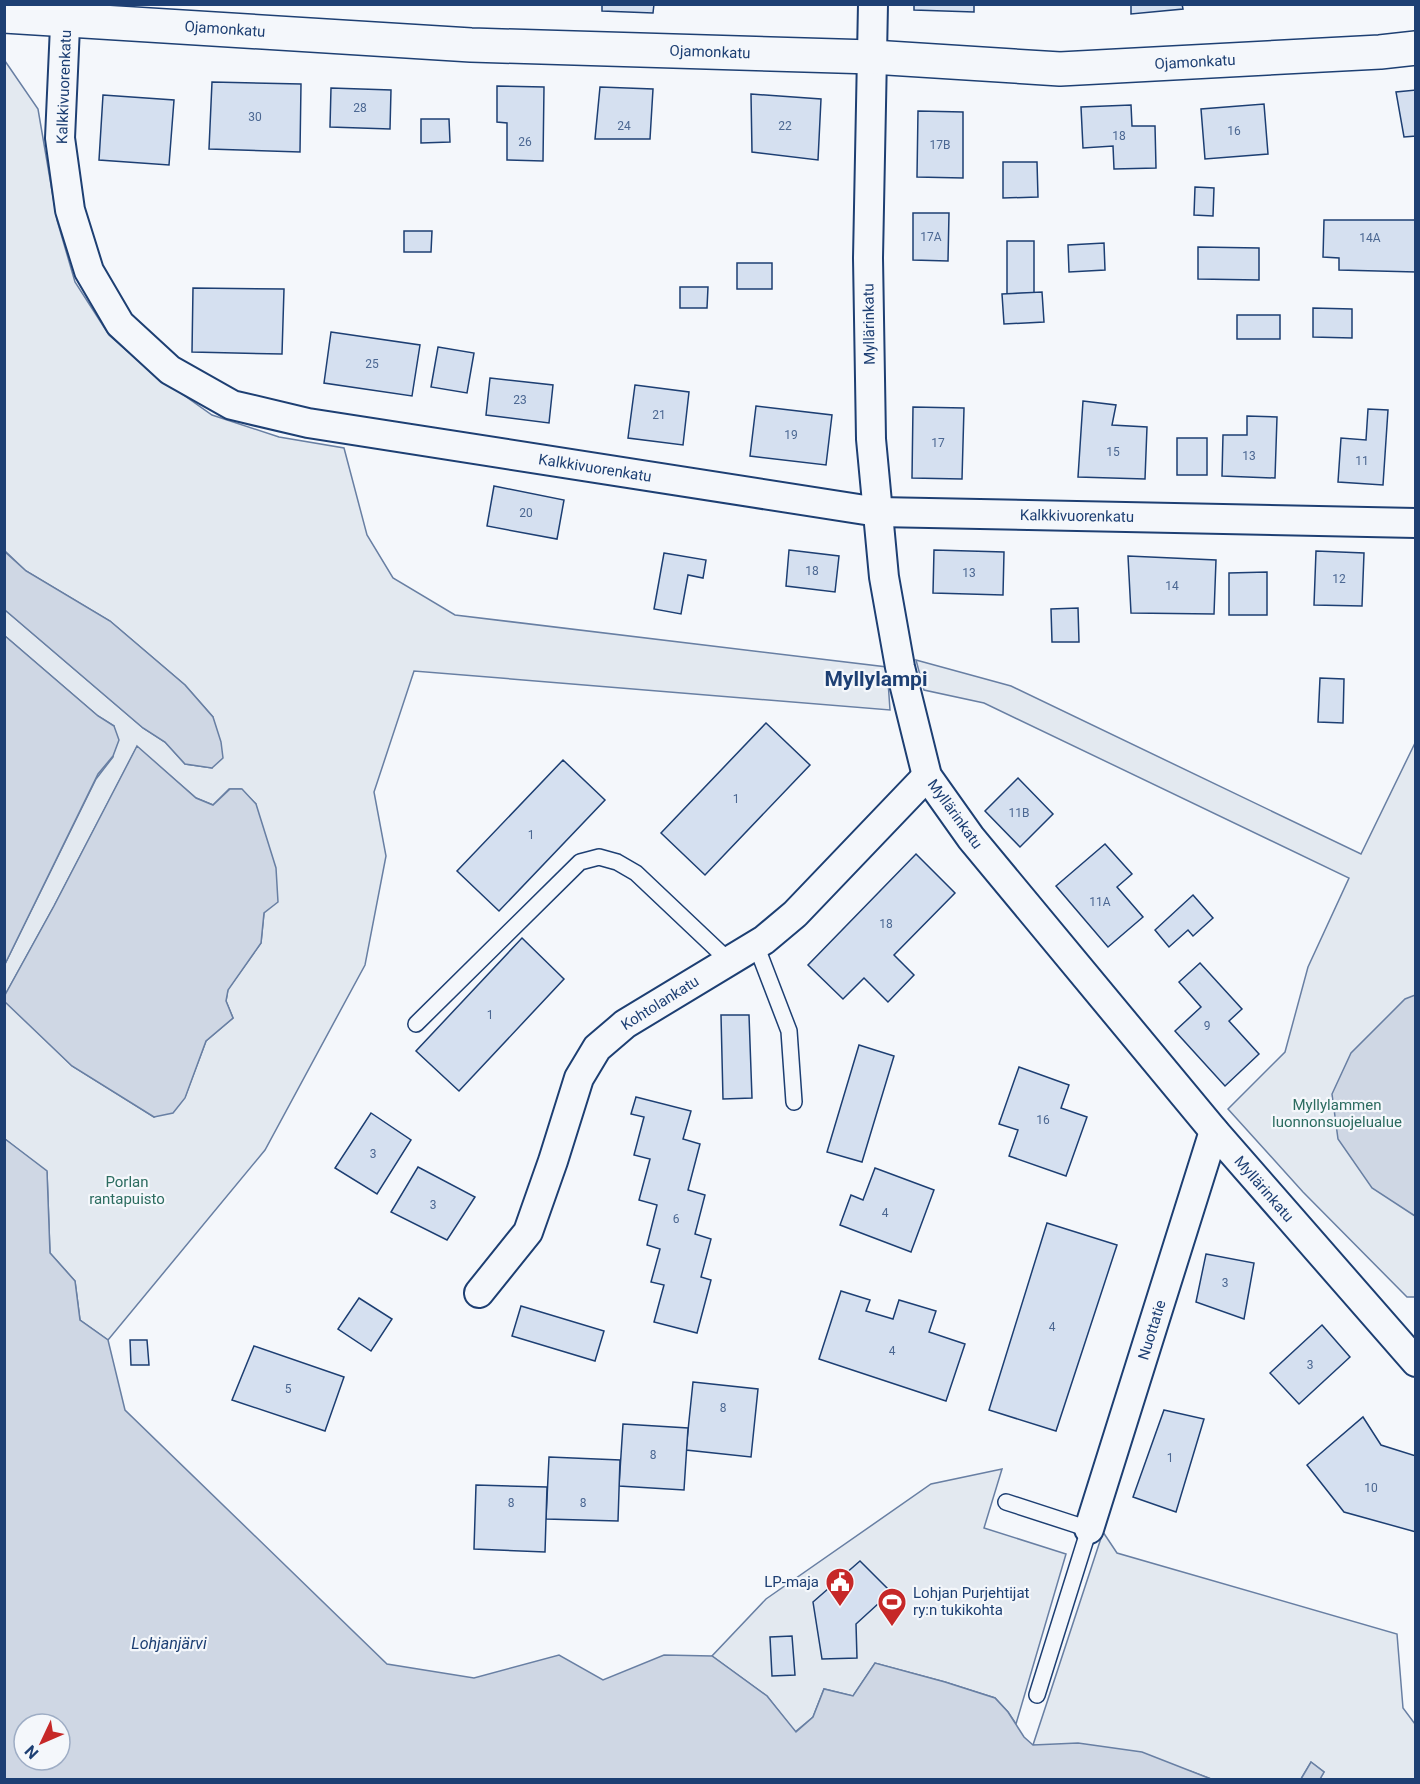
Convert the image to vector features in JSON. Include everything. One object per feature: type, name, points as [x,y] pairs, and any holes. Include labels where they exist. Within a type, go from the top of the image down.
[{"type":"street","name":"Myllärinkatu","points":[[873,4],[868,280],[871,439],[884,577],[900,668],[927,776],[971,838],[1214,1131],[1416,1362]]},
{"type":"street","name":"Ojamonkatu","points":[[4,16],[66,12],[471,45],[872,57],[1060,69],[1380,52],[1416,48]]},
{"type":"street","name":"Kalkkivuorenkatu","points":[[66,12],[60,138],[70,210],[88,271],[120,324],[170,370],[232,405],[308,423],[878,512],[1416,523]]},
{"type":"street","name":"Kohtolankatu","points":[[479,1293],[528,1232],[579,1078],[597,1048],[625,1024],[756,945],[795,914],[927,776]]},
{"type":"street","name":"Nuottatie","points":[[1089,1528],[1214,1131]]},
{"type":"lane","points":[[416,1024],[580,862],[598,857],[616,862],[636,873],[729,961]]},
{"type":"lane","points":[[756,945],[789,1031],[794,1102]]},
{"type":"lane","points":[[1006,1502],[1089,1528],[1037,1695]]},
{"type":"green space","name":"Porlan rantapuisto","points":[[5,61],[38,109],[57,220],[75,282],[109,335],[151,372],[212,415],[279,437],[344,448],[367,535],[393,578],[455,615],[887,667],[890,710],[414,671],[374,792],[386,856],[365,965],[265,1150],[108,1340],[80,1320],[75,1281],[50,1253],[47,1172],[5,1139],[5,1001],[72,1066],[154,1117],[185,1097],[206,1041],[233,1018],[226,1001],[228,989],[261,943],[264,913],[256,804],[241,789],[229,789],[213,805],[196,798],[137,747],[5,995],[5,964],[96,779],[113,757],[114,726],[98,716],[5,636],[5,610],[143,728],[165,742],[185,764],[212,768],[213,717],[185,685],[110,621],[26,571],[5,551]]},
{"type":"green space","name":"Myllylammen luonnonsuojelualue","points":[[916,660],[1011,686],[1361,854],[1415,743],[1415,1297],[1407,1297],[1303,1192],[1228,1109],[1285,1052],[1308,967],[1349,878],[984,703],[924,690]]},
{"type":"green space","name":"Lohjan Purjehtijat ry:n tukikohta","points":[[1002,1469],[984,1528],[1066,1554],[1016,1724],[995,1698],[875,1663],[853,1696],[824,1689],[813,1717],[795,1732],[767,1696],[712,1656],[766,1599],[931,1484]]},
{"type":"green space","points":[[1103,1532],[1117,1553],[1397,1634],[1403,1708],[1415,1724],[1415,1779],[1320,1779],[1324,1772],[1311,1762],[1301,1779],[1211,1779],[1190,1771],[1033,1745]]},
{"type":"water","points":[[4,551],[26,571],[110,621],[185,685],[213,717],[221,742],[223,758],[212,768],[185,764],[165,742],[143,728],[5,610]]},
{"type":"water","points":[[5,636],[98,716],[114,726],[119,740],[113,756],[98,774],[5,964]]},
{"type":"water","points":[[137,746],[196,798],[213,805],[230,789],[242,789],[256,804],[276,868],[278,902],[264,913],[261,943],[228,990],[226,1001],[233,1018],[206,1041],[185,1098],[173,1113],[154,1117],[72,1066],[4,1001],[5,995]]},
{"type":"water","points":[[1415,995],[1415,1216],[1372,1188],[1338,1139],[1332,1094],[1351,1053],[1405,999]]},
{"type":"water","name":"Lohjanjärvi","points":[[5,1139],[47,1171],[50,1253],[75,1281],[80,1320],[108,1340],[125,1410],[387,1664],[474,1678],[559,1655],[603,1680],[664,1655],[712,1656],[767,1696],[796,1732],[813,1717],[824,1689],[853,1696],[875,1663],[995,1698],[1008,1712],[1024,1737],[1033,1745],[1078,1743],[1142,1752],[1211,1779],[5,1779]]},
{"type":"water","points":[[1311,1762],[1324,1772],[1320,1779],[1301,1779]]},
{"type":"building","points":[[602,4],[654,4],[653,13],[602,11]]},
{"type":"building","points":[[914,4],[974,4],[974,12],[914,10]]},
{"type":"building","points":[[1131,4],[1182,4],[1183,9],[1131,14]]},
{"type":"building","points":[[212,82],[301,84],[300,152],[209,149]]},
{"type":"building","points":[[497,86],[544,87],[543,161],[507,160],[507,123],[497,122]]},
{"type":"building","points":[[600,87],[653,89],[650,139],[595,139]]},
{"type":"building","points":[[331,88],[391,90],[390,129],[330,127]]},
{"type":"building","points":[[1416,90],[1416,136],[1404,137],[1396,92]]},
{"type":"building","points":[[751,94],[821,99],[818,160],[752,152]]},
{"type":"building","points":[[103,95],[174,100],[169,165],[99,160]]},
{"type":"building","points":[[1264,104],[1268,154],[1205,159],[1201,109]]},
{"type":"building","points":[[1131,105],[1132,126],[1155,126],[1156,168],[1114,169],[1113,146],[1083,148],[1081,107]]},
{"type":"building","points":[[918,111],[963,112],[963,178],[917,177]]},
{"type":"building","points":[[421,119],[449,119],[450,142],[421,143]]},
{"type":"building","points":[[1003,162],[1037,162],[1038,197],[1003,198]]},
{"type":"building","points":[[1195,187],[1214,188],[1213,216],[1194,215]]},
{"type":"building","points":[[913,213],[949,213],[948,261],[913,260]]},
{"type":"building","points":[[1324,220],[1416,220],[1416,272],[1339,270],[1339,258],[1323,257]]},
{"type":"building","points":[[404,231],[432,231],[431,252],[404,252]]},
{"type":"building","points":[[1007,241],[1034,241],[1034,293],[1007,294]]},
{"type":"building","points":[[1104,243],[1105,270],[1069,272],[1068,245]]},
{"type":"building","points":[[1198,247],[1259,248],[1259,280],[1198,279]]},
{"type":"building","points":[[737,263],[772,263],[772,289],[737,289]]},
{"type":"building","points":[[680,287],[708,287],[707,308],[680,308]]},
{"type":"building","points":[[193,288],[284,289],[282,354],[192,352]]},
{"type":"building","points":[[1042,292],[1044,322],[1004,324],[1002,294]]},
{"type":"building","points":[[1313,308],[1352,309],[1352,338],[1313,337]]},
{"type":"building","points":[[1237,315],[1280,315],[1280,339],[1237,339]]},
{"type":"building","points":[[331,332],[420,345],[412,396],[324,383]]},
{"type":"building","points":[[438,347],[474,353],[467,393],[431,387]]},
{"type":"building","points":[[490,378],[553,385],[549,423],[486,415]]},
{"type":"building","points":[[635,385],[689,392],[683,445],[628,438]]},
{"type":"building","points":[[1083,401],[1116,405],[1112,425],[1147,427],[1145,479],[1078,477]]},
{"type":"building","points":[[756,406],[832,415],[826,465],[750,456]]},
{"type":"building","points":[[913,407],[964,408],[962,479],[912,478]]},
{"type":"building","points":[[1368,409],[1388,410],[1383,485],[1338,482],[1341,438],[1366,440]]},
{"type":"building","points":[[1247,416],[1277,417],[1275,478],[1222,476],[1223,435],[1247,435]]},
{"type":"building","points":[[1177,438],[1207,438],[1207,475],[1177,475]]},
{"type":"building","points":[[494,486],[564,500],[557,539],[487,526]]},
{"type":"building","points":[[789,550],[839,556],[835,592],[786,586]]},
{"type":"building","points":[[934,550],[1004,552],[1003,595],[933,593]]},
{"type":"building","points":[[1316,551],[1364,553],[1362,606],[1314,605]]},
{"type":"building","points":[[664,553],[706,560],[703,578],[688,575],[681,614],[654,609]]},
{"type":"building","points":[[1128,556],[1216,560],[1214,614],[1131,613]]},
{"type":"building","points":[[1267,572],[1267,615],[1229,615],[1229,573]]},
{"type":"building","points":[[1078,608],[1079,642],[1052,642],[1051,609]]},
{"type":"building","points":[[1320,678],[1344,679],[1343,723],[1318,722]]},
{"type":"building","points":[[766,723],[810,765],[705,875],[661,833]]},
{"type":"building","points":[[563,760],[605,800],[499,911],[457,871]]},
{"type":"building","points":[[1018,778],[1053,814],[1020,847],[985,811]]},
{"type":"building","points":[[1105,844],[1132,874],[1117,887],[1143,917],[1108,947],[1056,886]]},
{"type":"building","points":[[916,854],[955,893],[894,955],[914,975],[888,1002],[864,978],[843,999],[808,965]]},
{"type":"building","points":[[1193,895],[1213,918],[1193,936],[1188,930],[1169,947],[1155,930]]},
{"type":"building","points":[[522,938],[564,979],[459,1091],[416,1051]]},
{"type":"building","points":[[1200,963],[1242,1009],[1229,1021],[1259,1054],[1225,1086],[1175,1031],[1201,1007],[1179,982]]},
{"type":"building","points":[[721,1015],[749,1015],[752,1098],[723,1099]]},
{"type":"building","points":[[859,1045],[894,1056],[862,1162],[827,1152]]},
{"type":"building","points":[[1019,1067],[1069,1085],[1061,1108],[1087,1117],[1066,1176],[1009,1156],[1018,1130],[999,1124]]},
{"type":"building","points":[[636,1097],[691,1111],[683,1139],[700,1144],[688,1190],[705,1195],[695,1234],[711,1239],[701,1277],[711,1280],[697,1333],[654,1322],[664,1285],[651,1282],[660,1249],[647,1245],[657,1205],[639,1200],[650,1159],[634,1155],[644,1117],[631,1114]]},
{"type":"building","points":[[371,1113],[411,1140],[377,1194],[335,1168]]},
{"type":"building","points":[[418,1167],[475,1197],[447,1240],[391,1212]]},
{"type":"building","points":[[875,1168],[934,1190],[911,1252],[840,1225],[851,1195],[863,1200]]},
{"type":"building","points":[[1047,1223],[1117,1245],[1056,1431],[989,1410]]},
{"type":"building","points":[[1206,1254],[1254,1263],[1244,1319],[1196,1302]]},
{"type":"building","points":[[841,1291],[870,1300],[866,1311],[893,1319],[899,1300],[936,1311],[929,1332],[965,1344],[946,1401],[819,1359]]},
{"type":"building","points":[[359,1298],[392,1319],[371,1351],[338,1329]]},
{"type":"building","points":[[521,1306],[604,1331],[595,1361],[512,1336]]},
{"type":"building","points":[[1322,1325],[1350,1357],[1299,1404],[1270,1373]]},
{"type":"building","points":[[130,1340],[147,1340],[149,1365],[131,1365]]},
{"type":"building","points":[[254,1346],[344,1377],[325,1431],[232,1400]]},
{"type":"building","points":[[693,1382],[758,1389],[751,1457],[686,1450]]},
{"type":"building","points":[[1164,1410],[1204,1419],[1176,1512],[1133,1497]]},
{"type":"building","points":[[1363,1417],[1381,1445],[1416,1456],[1416,1532],[1344,1512],[1307,1465]]},
{"type":"building","points":[[623,1424],[688,1428],[684,1490],[619,1486]]},
{"type":"building","points":[[549,1457],[620,1460],[618,1521],[546,1519]]},
{"type":"building","points":[[476,1485],[547,1487],[545,1552],[474,1549]]},
{"type":"building","points":[[860,1561],[891,1592],[856,1624],[857,1658],[822,1659],[813,1602]]},
{"type":"building","points":[[792,1636],[795,1675],[772,1676],[770,1637]]},
{"type":"place","name":"LP-maja","points":[[840,1608]]},
{"type":"place","name":"Lohjan Purjehtijat ry:n tukikohta","points":[[892,1628]]},
{"type":"district","name":"Myllylampi","points":[[876,679]]}]
